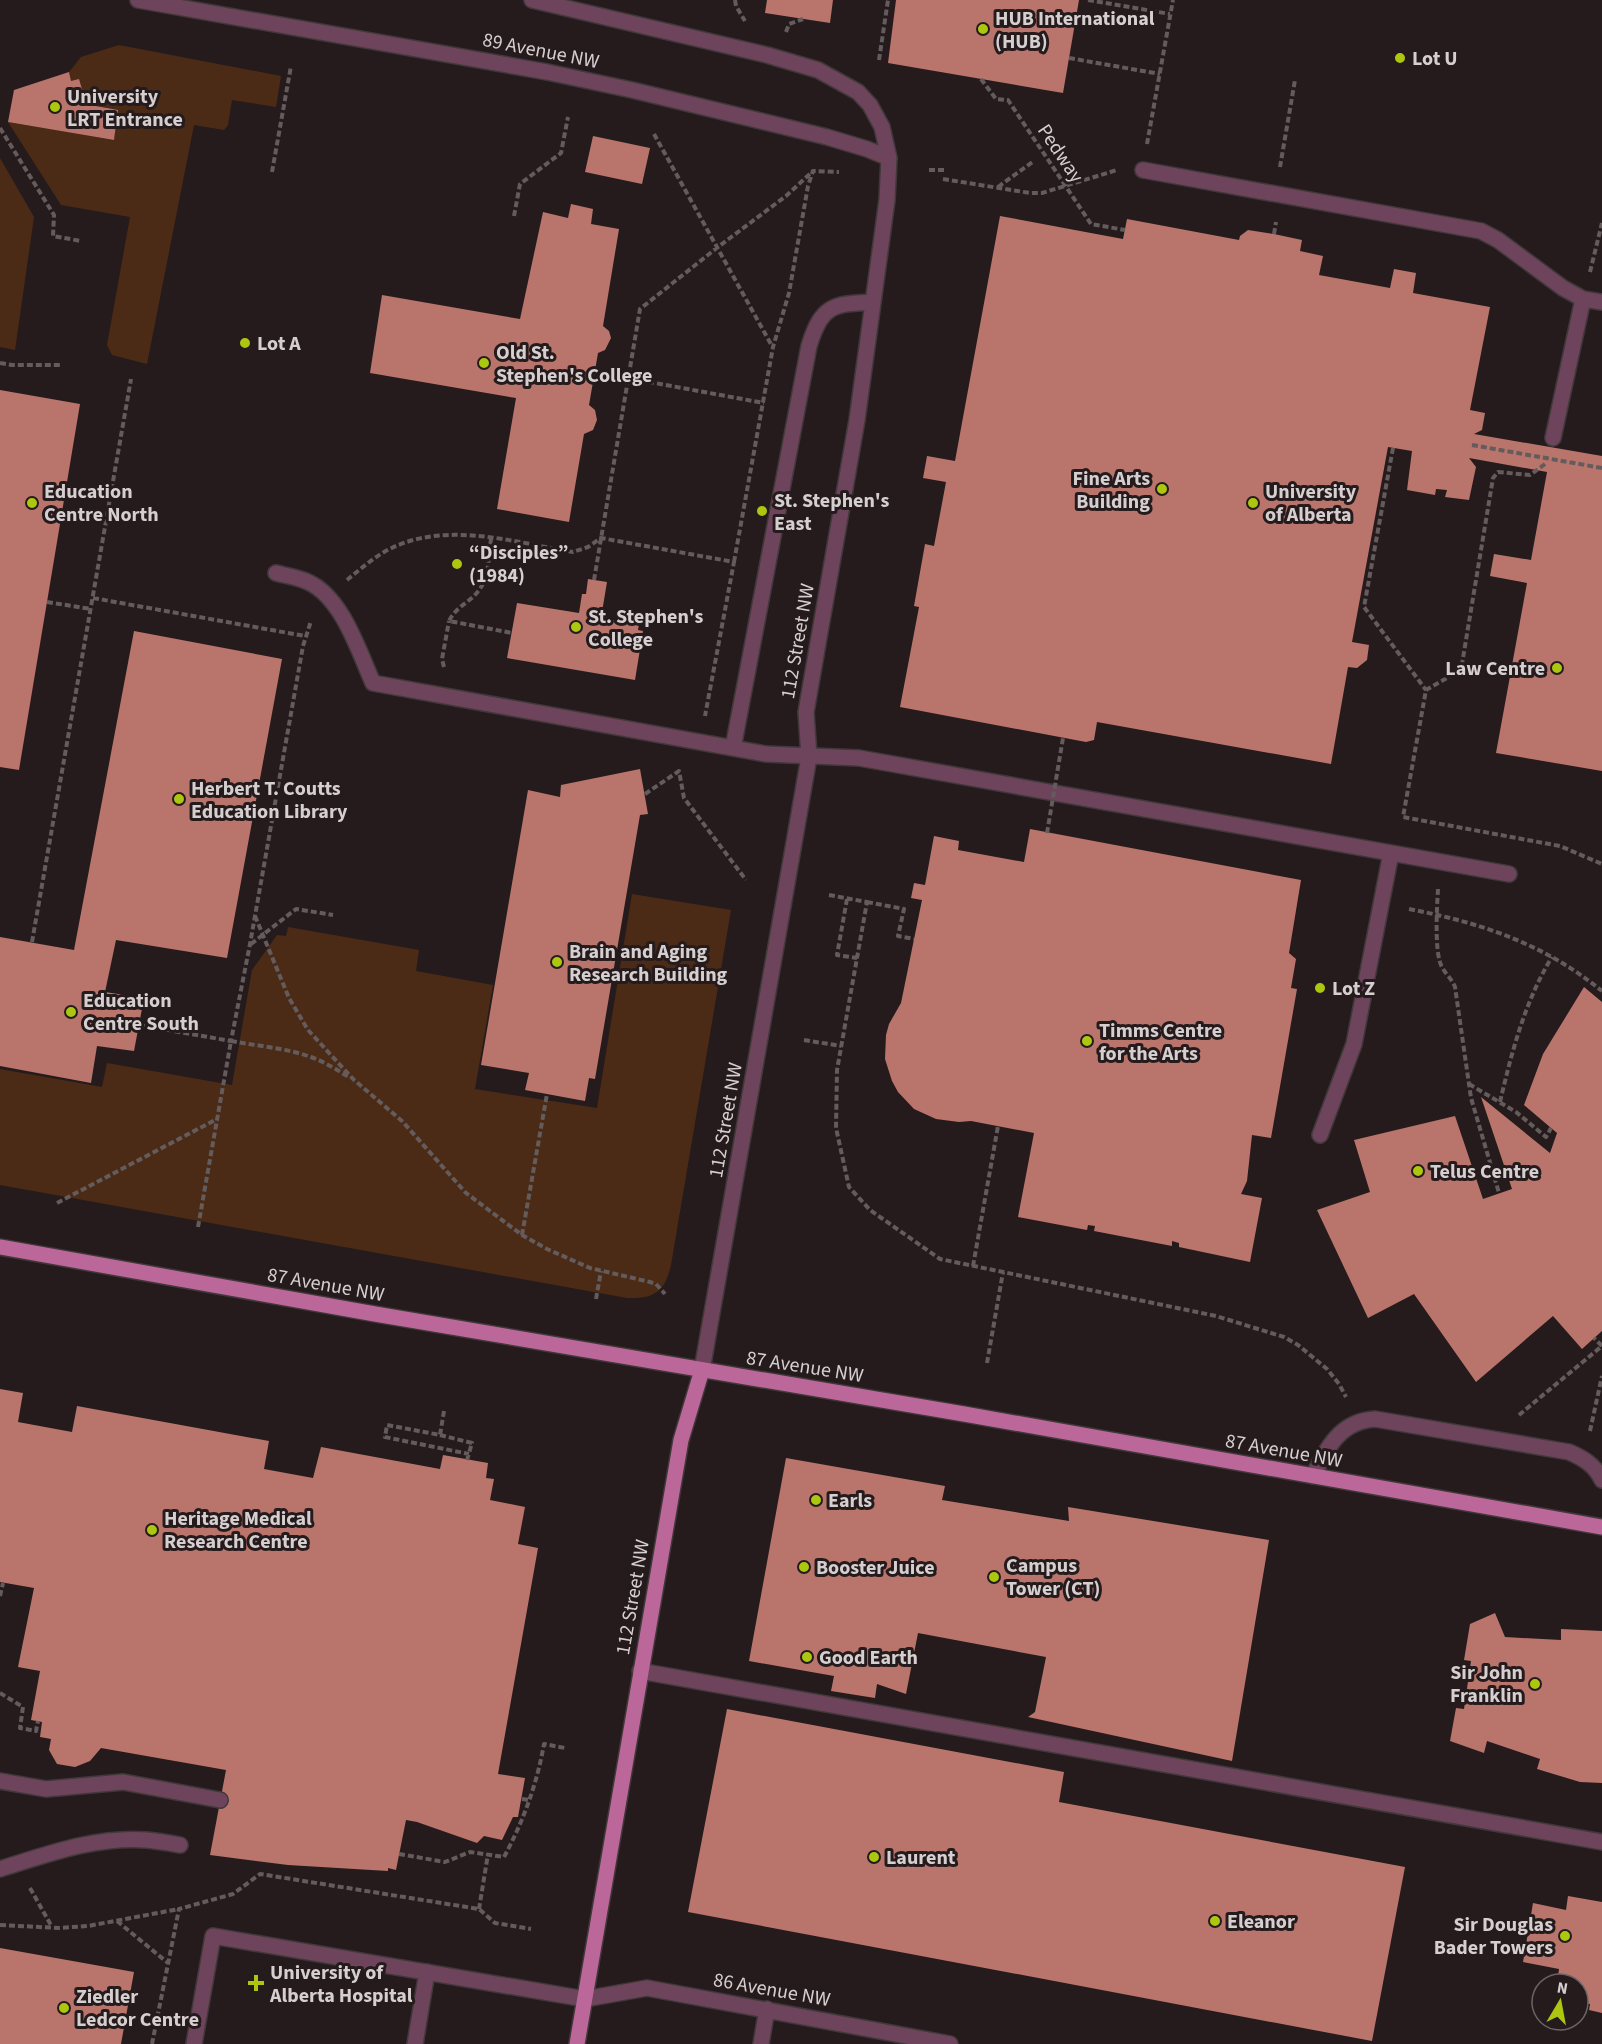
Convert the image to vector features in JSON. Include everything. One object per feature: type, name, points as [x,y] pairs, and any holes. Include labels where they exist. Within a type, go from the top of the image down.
[{"type":"main road","name":"87 Avenue NW","points":[[0,1247],[1602,1527]]},
{"type":"main road","name":"112 Street NW","points":[[577,2044],[681,1440],[702,1371]]},
{"type":"street","name":"89 Avenue NW","points":[[146,0],[547,72],[632,90],[827,137],[867,148],[889,158]]},
{"type":"street","points":[[532,0],[767,55],[818,70],[858,92],[870,105],[882,127],[889,158]]},
{"type":"street","name":"112 Street NW","points":[[702,1371],[809,757],[806,712],[857,420],[887,200],[889,158]]},
{"type":"street","points":[[1143,170],[1481,231],[1498,240],[1563,288],[1583,299],[1602,302]]},
{"type":"street","points":[[1553,438],[1583,299]]},
{"type":"street","points":[[733,748],[809,346],[821,316],[829,310],[839,306],[873,302]]},
{"type":"street","points":[[276,573],[310,582],[329,599],[341,613],[373,683],[766,754],[859,758],[1509,874]]},
{"type":"street","points":[[1320,1135],[1354,1044],[1391,853]]},
{"type":"street","points":[[1313,1476],[1325,1452],[1339,1434],[1351,1424],[1361,1420],[1375,1419],[1569,1452],[1587,1460],[1602,1479]]},
{"type":"street","points":[[640,1671],[1602,1842]]},
{"type":"street","points":[[0,1781],[46,1789],[123,1782],[220,1800]]},
{"type":"street","points":[[0,1869],[71,1847],[107,1841],[147,1840],[180,1845]]},
{"type":"street","name":"86 Avenue NW","points":[[194,2044],[213,1936],[585,1999],[648,1988],[950,2044]]},
{"type":"street","points":[[415,2044],[427,1972]]},
{"type":"street","points":[[761,2044],[767,2009]]},
{"type":"path","points":[[879,60],[888,0]]},
{"type":"path","points":[[1088,0],[1170,14]]},
{"type":"path","points":[[943,179],[1042,193],[1120,169],[1143,170],[1173,0]]},
{"type":"path","points":[[1069,58],[1160,74]]},
{"type":"path","points":[[272,172],[291,66]]},
{"type":"path","name":"Pedway","points":[[981,79],[996,99],[1008,100],[1091,224],[1125,230]]},
{"type":"path","points":[[1278,177],[1295,80]]},
{"type":"path","points":[[514,216],[520,184],[561,153],[568,117]]},
{"type":"path","points":[[0,128],[54,215],[53,236],[81,242]]},
{"type":"path","points":[[654,134],[772,347]]},
{"type":"path","points":[[997,188],[1034,160]]},
{"type":"path","points":[[929,170],[944,170]]},
{"type":"path","points":[[700,742],[764,403],[772,347],[789,293],[808,186],[813,171]]},
{"type":"path","points":[[594,580],[640,309],[786,196],[813,171],[840,172]]},
{"type":"path","points":[[1583,299],[1602,223]]},
{"type":"path","points":[[0,363],[60,365]]},
{"type":"path","points":[[595,372],[764,403]]},
{"type":"path","points":[[32,942],[131,379]]},
{"type":"path","points":[[1426,690],[1461,670],[1492,478],[1498,472],[1530,475],[1541,468],[1545,464],[1553,438]]},
{"type":"path","points":[[1472,445],[1602,468]]},
{"type":"path","points":[[1394,447],[1364,607],[1426,690],[1403,817],[1560,846],[1602,864]]},
{"type":"path","points":[[347,580],[385,552],[414,541],[452,534],[573,552],[588,547],[601,538],[734,562]]},
{"type":"path","points":[[450,698],[442,659],[449,621],[453,613],[477,593],[484,583],[491,539]]},
{"type":"path","points":[[93,598],[305,636]]},
{"type":"path","points":[[47,602],[91,609]]},
{"type":"path","points":[[198,1227],[305,636],[315,615]]},
{"type":"path","points":[[449,621],[512,633]]},
{"type":"path","points":[[1047,833],[1063,738]]},
{"type":"path","points":[[645,794],[679,771],[684,798],[746,880]]},
{"type":"path","points":[[830,895],[904,909],[898,936],[914,939]]},
{"type":"path","points":[[847,899],[837,954],[857,958]]},
{"type":"path","points":[[867,902],[837,1070],[836,1128],[849,1187],[870,1210],[940,1259],[1216,1316],[1265,1330],[1298,1345],[1319,1361],[1339,1384],[1348,1400]]},
{"type":"path","points":[[1382,903],[1436,914],[1493,930],[1574,969],[1602,991]]},
{"type":"path","points":[[250,944],[296,909],[333,915]]},
{"type":"path","points":[[1436,914],[1439,958],[1442,968],[1452,979],[1455,987],[1468,1083],[1479,1132],[1498,1193]]},
{"type":"path","points":[[255,916],[285,991],[308,1030],[353,1079],[402,1121],[466,1193],[522,1235],[572,1261],[601,1271],[656,1284],[665,1294]]},
{"type":"path","points":[[1500,1102],[1526,1009],[1542,972],[1552,957]]},
{"type":"path","points":[[139,1025],[295,1052],[326,1063],[353,1079]]},
{"type":"path","points":[[804,1040],[841,1046]]},
{"type":"path","points":[[1468,1083],[1516,1112],[1546,1137],[1551,1128]]},
{"type":"path","points":[[522,1235],[547,1094]]},
{"type":"path","points":[[57,1203],[217,1119]]},
{"type":"path","points":[[973,1266],[998,1126]]},
{"type":"path","points":[[596,1299],[601,1271]]},
{"type":"path","points":[[987,1363],[1003,1272]]},
{"type":"path","points":[[1504,1440],[1512,1420],[1602,1346],[1594,1338]]},
{"type":"path","points":[[1589,1435],[1602,1376]]},
{"type":"path","points":[[440,1435],[444,1411]]},
{"type":"path","points":[[467,1460],[469,1454],[472,1443],[387,1425],[385,1437],[469,1454]]},
{"type":"path","points":[[0,1596],[3,1582]]},
{"type":"path","points":[[0,1693],[23,1707],[20,1728],[36,1731],[38,1721]]},
{"type":"path","points":[[399,1854],[445,1862],[470,1852],[504,1857],[529,1800],[544,1744],[565,1748]]},
{"type":"path","points":[[522,1799],[529,1800]]},
{"type":"path","points":[[479,1910],[488,1854]]},
{"type":"path","points":[[17,1864],[52,1927]]},
{"type":"path","points":[[0,1925],[88,1926],[179,1909],[232,1894],[260,1874],[479,1910],[495,1923],[531,1929]]},
{"type":"path","points":[[152,2044],[179,1909]]},
{"type":"path","points":[[116,1921],[168,1962]]},
{"type":"shaded area","points":[[119,45],[281,76],[276,107],[232,100],[228,125],[224,130],[194,125],[147,364],[112,355],[107,345],[130,217],[61,205],[8,122],[114,140],[118,110],[79,103],[78,98],[84,96],[71,81],[69,72],[81,57]]},
{"type":"shaded area","points":[[0,158],[34,217],[15,350],[0,347]]},
{"type":"shaded area","points":[[632,894],[731,910],[671,1265],[662,1288],[651,1295],[627,1298],[0,1185],[0,1069],[102,1087],[107,1063],[232,1085],[252,970],[277,935],[286,936],[288,927],[419,950],[416,971],[493,985],[475,1089],[597,1108]]},
{"type":"building","points":[[767,0],[833,0],[830,23],[765,13]]},
{"type":"building","name":"HUB International (HUB)","points":[[896,0],[1079,0],[1063,93],[888,63]]},
{"type":"building","name":"University LRT Entrance","points":[[69,72],[71,81],[79,79],[84,96],[78,98],[79,103],[118,110],[114,140],[8,122],[14,90]]},
{"type":"building","points":[[593,136],[650,148],[642,184],[585,172]]},
{"type":"building","name":"Old St. Stephen's College","points":[[571,204],[593,209],[591,224],[619,229],[603,326],[609,331],[611,338],[605,350],[598,353],[589,405],[595,410],[597,420],[593,430],[584,434],[569,522],[497,509],[516,398],[370,373],[382,295],[520,319],[543,212],[568,218]]},
{"type":"building","name":"Fine Arts Building","points":[[1000,216],[1123,239],[1127,219],[1239,240],[1240,236],[1248,230],[1274,234],[1302,240],[1300,251],[1323,256],[1319,275],[1390,288],[1394,269],[1416,273],[1413,293],[1490,307],[1470,410],[1485,413],[1482,430],[1474,434],[1602,456],[1602,771],[1496,753],[1527,583],[1490,576],[1494,554],[1531,560],[1547,472],[1469,458],[1476,467],[1469,500],[1445,497],[1447,490],[1436,489],[1435,495],[1407,490],[1412,451],[1388,447],[1352,642],[1369,645],[1367,660],[1357,668],[1348,667],[1331,764],[1097,722],[1094,740],[1086,742],[900,707],[919,607],[914,606],[925,544],[934,546],[946,482],[923,478],[927,456],[955,461]]},
{"type":"building","name":"Education Centre North","points":[[0,390],[80,404],[19,770],[0,767]]},
{"type":"building","name":"St. Stephen's College","points":[[588,579],[607,582],[601,618],[639,624],[638,630],[643,631],[635,680],[507,658],[517,603],[579,613],[582,594],[586,594]]},
{"type":"building","name":"Herbert T. Coutts Education Library","points":[[134,631],[282,659],[227,958],[116,940],[105,992],[144,998],[134,1051],[97,1046],[91,1083],[0,1066],[0,937],[74,950]]},
{"type":"building","name":"Brain and Aging Research Building","points":[[640,769],[648,814],[640,815],[595,1079],[589,1078],[585,1101],[525,1090],[529,1073],[481,1065],[528,790],[560,797],[561,785]]},
{"type":"building","name":"Timms Centre for the Arts","points":[[1030,829],[1301,880],[1289,953],[1296,959],[1291,988],[1297,989],[1271,1138],[1252,1135],[1247,1181],[1241,1194],[1262,1198],[1250,1262],[1179,1247],[1179,1243],[1172,1241],[1172,1246],[1094,1231],[1095,1226],[1088,1225],[1087,1230],[1018,1217],[1034,1133],[971,1121],[936,1119],[914,1109],[898,1092],[892,1081],[885,1059],[886,1035],[889,1024],[901,1003],[922,900],[911,898],[914,883],[925,885],[934,836],[959,841],[958,850],[1024,862]]},
{"type":"building","name":"Telus Centre","points":[[1584,987],[1602,1002],[1602,1331],[1582,1349],[1553,1316],[1476,1382],[1414,1294],[1368,1318],[1317,1210],[1370,1192],[1354,1140],[1455,1116],[1483,1199],[1512,1189],[1481,1097],[1550,1153],[1557,1133],[1524,1105],[1543,1054]]},
{"type":"building","points":[[0,1389],[23,1393],[18,1422],[72,1432],[77,1406],[269,1441],[264,1469],[313,1478],[321,1447],[440,1469],[443,1455],[488,1463],[486,1478],[494,1479],[490,1500],[525,1507],[518,1544],[538,1548],[498,1774],[525,1778],[518,1817],[513,1817],[502,1840],[484,1836],[477,1843],[406,1820],[396,1870],[388,1868],[388,1871],[288,1865],[210,1855],[226,1770],[101,1748],[90,1761],[75,1767],[57,1764],[49,1750],[51,1739],[40,1737],[42,1722],[31,1720],[40,1671],[18,1667],[34,1588],[0,1582]]},
{"type":"building","points":[[786,1458],[945,1486],[942,1500],[1069,1521],[1068,1507],[1269,1540],[1232,1761],[1028,1717],[1035,1712],[1046,1657],[918,1633],[906,1694],[877,1684],[875,1698],[831,1691],[834,1676],[749,1661]]},
{"type":"building","name":"Sir John Franklin","points":[[1495,1613],[1505,1637],[1561,1640],[1561,1629],[1602,1631],[1602,1783],[1580,1782],[1537,1769],[1540,1759],[1487,1741],[1484,1753],[1450,1741],[1456,1708],[1464,1709],[1471,1661],[1464,1660],[1470,1624]]},
{"type":"building","points":[[727,1709],[1064,1772],[1059,1802],[1405,1867],[1372,2041],[688,1912]]},
{"type":"building","name":"Sir Douglas Bader Towers","points":[[1568,1896],[1602,1902],[1602,2013],[1590,2010],[1590,1972],[1559,1972],[1559,1969],[1523,1962],[1533,1903],[1566,1910]]},
{"type":"building","name":"Ziedler Ledcor Centre","points":[[0,1948],[134,1972],[121,2044],[0,2044]]},
{"type":"place","name":"HUB International (HUB)","points":[[983,29]]},
{"type":"place","name":"Lot U","points":[[1400,58]]},
{"type":"place","name":"University LRT Entrance","points":[[55,107]]},
{"type":"place","name":"Lot A","points":[[245,343]]},
{"type":"place","name":"Old St. Stephen's College","points":[[484,363]]},
{"type":"place","name":"Fine Arts Building","points":[[1162,489]]},
{"type":"place","name":"Education Centre North","points":[[32,503]]},
{"type":"place","name":"University of Alberta","points":[[1253,503]]},
{"type":"place","name":"St. Stephen's East","points":[[762,511]]},
{"type":"place","name":"“Disciples” (1984)","points":[[457,564]]},
{"type":"place","name":"St. Stephen's College","points":[[576,627]]},
{"type":"place","name":"Law Centre","points":[[1557,668]]},
{"type":"place","name":"Herbert T. Coutts Education Library","points":[[179,799]]},
{"type":"place","name":"Brain and Aging Research Building","points":[[557,962]]},
{"type":"place","name":"Lot Z","points":[[1320,988]]},
{"type":"place","name":"Education Centre South","points":[[71,1012]]},
{"type":"place","name":"Timms Centre for the Arts","points":[[1087,1041]]},
{"type":"place","name":"Telus Centre","points":[[1418,1171]]},
{"type":"place","name":"Earls","points":[[816,1500]]},
{"type":"place","name":"Heritage Medical Research Centre","points":[[152,1530]]},
{"type":"place","name":"Booster Juice","points":[[804,1567]]},
{"type":"place","name":"Campus Tower (CT)","points":[[994,1577]]},
{"type":"place","name":"Good Earth","points":[[807,1657]]},
{"type":"place","name":"Sir John Franklin","points":[[1535,1684]]},
{"type":"place","name":"Laurent","points":[[874,1857]]},
{"type":"place","name":"Eleanor","points":[[1215,1921]]},
{"type":"place","name":"Sir Douglas Bader Towers","points":[[1565,1936]]},
{"type":"place","name":"University of Alberta Hospital","points":[[256,1983]]},
{"type":"place","name":"Ziedler Ledcor Centre","points":[[64,2008]]}]
